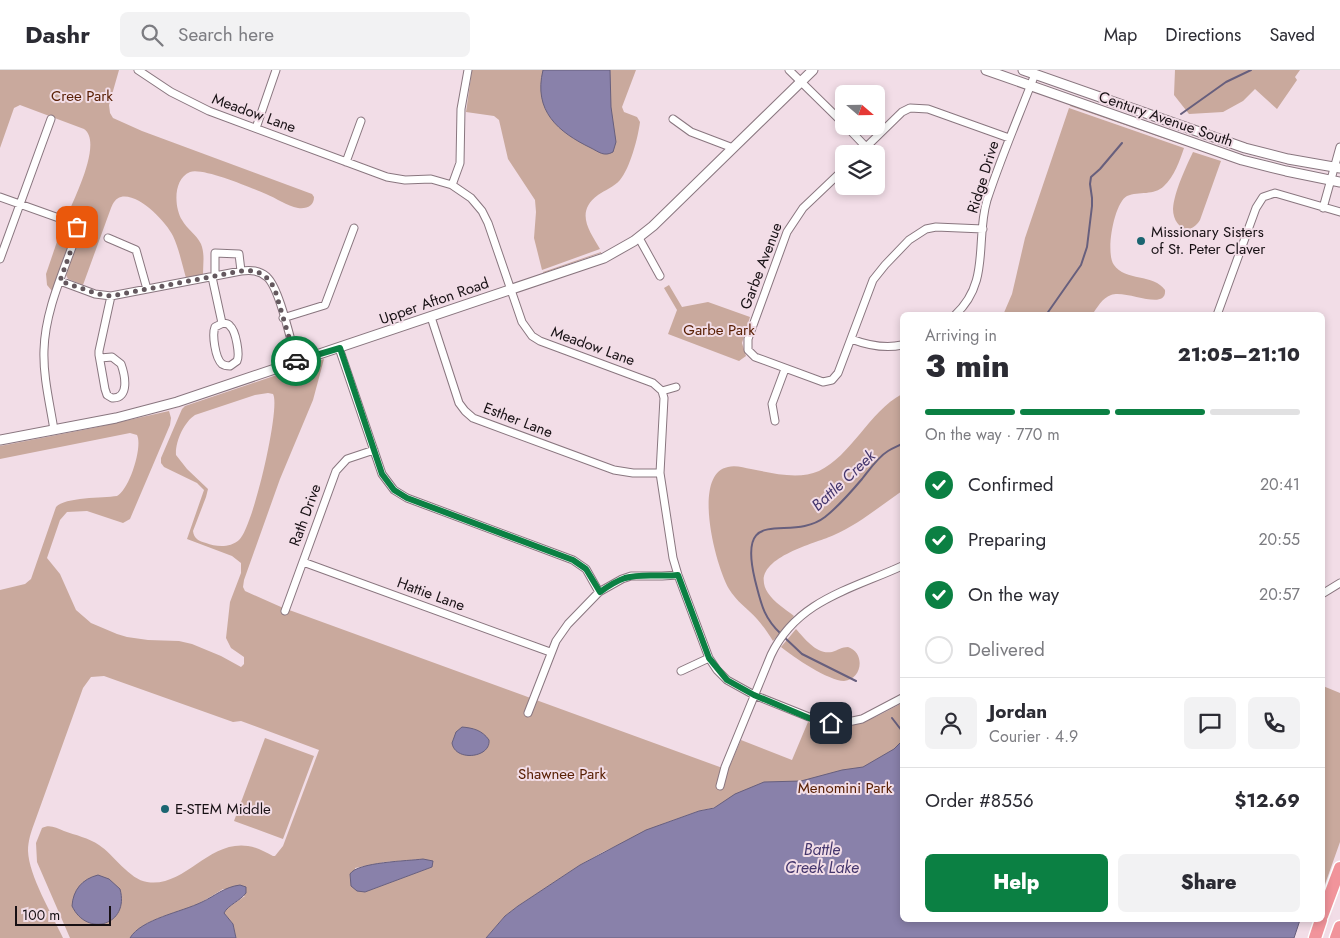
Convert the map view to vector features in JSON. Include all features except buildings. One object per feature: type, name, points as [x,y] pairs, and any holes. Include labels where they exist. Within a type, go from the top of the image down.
[{"type":"highway","points":[[1325,908],[1340,868]]},
{"type":"highway","points":[[1315,938],[1320,922]]},
{"type":"highway","points":[[1336,938],[1340,927]]},
{"type":"street","name":"Meadow Lane","points":[[138,70],[192,104],[346,162],[387,177],[405,180],[431,179],[452,185],[471,198],[482,211],[488,223],[522,322],[532,336],[540,341],[653,383],[662,391]]},
{"type":"street","points":[[256,128],[276,70]]},
{"type":"street","points":[[452,185],[460,163],[461,109],[468,70]]},
{"type":"street","points":[[789,70],[835,115]]},
{"type":"street","name":"Upper Afton Road","points":[[0,440],[116,418],[162,406],[596,262],[639,238],[665,215],[813,70]]},
{"type":"street","name":"Century Avenue South","points":[[986,70],[1242,160],[1335,182]]},
{"type":"street","name":"Century Avenue South","points":[[1023,70],[1245,148],[1288,159],[1337,168]]},
{"type":"street","name":"Ridge Drive","points":[[958,312],[967,301],[980,270],[984,212],[1009,138],[1035,74]]},
{"type":"street","points":[[868,145],[902,112],[910,108],[920,108],[1009,138]]},
{"type":"street","points":[[0,259],[51,119]]},
{"type":"street","points":[[673,119],[690,132],[733,148]]},
{"type":"street","points":[[346,162],[361,121]]},
{"type":"street","points":[[855,135],[864,145]]},
{"type":"street","points":[[1323,208],[1335,182],[1340,147]]},
{"type":"street","name":"Garbe Avenue","points":[[835,178],[803,208],[787,232],[746,345],[750,354],[823,382],[832,380],[838,373],[851,339]]},
{"type":"street","points":[[1219,312],[1256,208],[1262,198],[1269,194],[1279,193],[1340,212]]},
{"type":"street","points":[[0,197],[72,223],[77,227],[76,236],[48,316],[44,350],[44,369],[54,430]]},
{"type":"street","points":[[900,345],[874,346],[851,339],[873,280],[884,265],[909,240],[926,229],[936,227],[983,229]]},
{"type":"street","points":[[284,318],[326,304],[354,228]]},
{"type":"street","points":[[108,238],[136,250],[147,289]]},
{"type":"street","points":[[639,238],[660,276]]},
{"type":"street","points":[[222,323],[214,276],[215,253],[239,254],[241,271]]},
{"type":"street","points":[[60,281],[98,294],[111,296],[241,271],[256,271],[267,278],[275,290],[297,362]]},
{"type":"street","points":[[100,358],[113,358],[121,364],[125,386],[124,392],[120,397],[112,398],[106,394],[100,358],[99,345],[111,296]]},
{"type":"street","name":"Esther Lane","points":[[431,317],[457,398],[465,411],[473,418],[614,470],[633,473],[660,473]]},
{"type":"street","points":[[222,323],[232,328],[238,353],[237,361],[230,366],[218,360],[213,336],[215,327],[222,323]]},
{"type":"street","points":[[340,348],[382,474],[394,490],[407,498],[573,560],[586,569],[600,592]]},
{"type":"street","points":[[775,421],[772,404],[786,369]]},
{"type":"street","points":[[676,387],[662,391],[664,405],[660,473],[673,558],[709,658],[727,680],[754,695],[809,718],[831,723],[843,723],[862,719],[900,699]]},
{"type":"street","name":"Rath Drive","points":[[285,610],[336,471],[347,459],[374,450]]},
{"type":"street","name":"Hattie Lane","points":[[303,562],[550,652]]},
{"type":"street","points":[[720,786],[723,771],[754,695],[780,640],[788,628],[808,610],[831,596],[900,567]]},
{"type":"street","points":[[528,713],[550,652],[561,632],[600,592],[631,576],[678,575]]},
{"type":"street","points":[[1325,592],[1340,583]]},
{"type":"street","points":[[680,671],[709,658]]},
{"type":"green space","name":"Cree Park","points":[[0,70],[119,70],[109,105],[113,118],[142,131],[312,194],[314,197],[313,203],[304,208],[294,207],[227,179],[205,172],[190,172],[180,181],[177,194],[177,208],[186,226],[201,244],[203,274],[186,278],[173,236],[164,223],[136,199],[121,197],[112,206],[83,285],[68,279],[66,275],[80,235],[80,228],[78,222],[67,216],[89,158],[89,136],[84,129],[20,105],[14,108],[0,148]]},
{"type":"green space","points":[[472,70],[636,70],[622,107],[624,112],[637,117],[640,122],[630,161],[620,180],[598,195],[587,208],[586,221],[588,228],[600,249],[542,270],[534,238],[535,200],[508,159],[499,120],[494,116],[466,112]]},
{"type":"green space","points":[[1175,70],[1300,70],[1295,77],[1297,80],[1277,109],[1255,89],[1243,101],[1223,112],[1189,114],[1174,95]]},
{"type":"green space","points":[[1070,104],[1185,144],[1186,146],[1070,106]]},
{"type":"green space","points":[[1069,108],[1184,148],[1174,173],[1164,186],[1156,191],[1127,196],[1122,200],[1112,229],[1110,250],[1114,265],[1125,273],[1160,285],[1165,290],[1164,296],[1160,299],[1153,300],[1118,294],[1108,296],[1094,312],[1004,312],[1012,294],[1025,238]]},
{"type":"green space","points":[[1193,152],[1221,161],[1200,220],[1196,225],[1187,229],[1179,225],[1173,209],[1178,187]]},
{"type":"green space","points":[[63,224],[71,228],[73,234],[52,291],[47,285],[46,274]]},
{"type":"green space","points":[[601,253],[543,273],[543,272]]},
{"type":"green space","name":"Garbe Park","points":[[669,285],[682,307],[708,302],[750,317],[742,343],[746,356],[739,361],[668,334],[677,310],[664,288]]},
{"type":"green space","points":[[324,359],[313,400],[280,479],[244,580],[243,587],[245,591],[281,607],[728,770],[741,740],[792,760],[808,722],[834,727],[857,724],[900,704],[900,870],[716,807],[665,823],[580,865],[505,916],[486,938],[236,938],[233,924],[224,913],[226,909],[245,896],[223,889],[189,908],[149,922],[130,938],[70,938],[37,862],[36,843],[42,828],[53,827],[95,843],[134,877],[147,882],[161,882],[173,878],[208,856],[234,846],[248,846],[275,856],[283,846],[319,750],[241,721],[233,722],[104,676],[91,677],[83,688],[30,837],[28,851],[32,872],[63,938],[0,938],[0,590],[25,584],[31,579],[56,507],[67,501],[117,496],[122,492],[134,468],[138,441],[137,435],[130,433],[0,459],[0,446],[169,411],[170,425],[130,519],[123,523],[87,511],[67,512],[60,520],[47,558],[60,574],[76,610],[91,623],[127,637],[179,641],[192,644],[241,667],[244,664],[244,657],[231,648],[226,638],[230,602],[241,573],[241,563],[232,556],[187,539],[204,490],[197,483],[164,467],[161,463],[161,458],[185,406]],"holes":[[[273,394],[273,421],[269,443],[258,492],[245,531],[239,540],[227,546],[201,541],[196,538],[193,531],[208,489],[187,469],[176,455],[181,433],[187,422],[195,415],[255,395]],[[423,859],[432,867],[365,892],[355,868],[385,862]]]},
{"type":"green space","points":[[900,395],[900,492],[852,526],[799,548],[774,562],[766,571],[764,581],[768,593],[794,616],[773,641],[757,619],[729,589],[718,562],[713,543],[709,503],[711,486],[717,473],[734,466],[776,474],[802,475],[819,471],[841,455],[890,402]]},
{"type":"green space","points":[[796,629],[816,649],[821,651],[832,652],[848,647],[854,650],[860,666],[855,676],[844,681],[837,680],[802,662],[781,647]]},
{"type":"green space","points":[[1325,687],[1340,693],[1340,842],[1325,884]]},
{"type":"green space","points":[[265,738],[314,756],[283,839],[234,821]]},
{"type":"water","points":[[543,70],[610,70],[611,107],[616,142],[613,152],[602,153],[579,142],[568,135],[551,118],[545,108],[542,97]]},
{"type":"water","points":[[462,727],[477,730],[489,740],[488,746],[484,751],[479,754],[466,755],[459,753],[455,749],[452,743],[456,732]]},
{"type":"water","name":"Battle Creek Lake","points":[[900,743],[900,922],[1299,922],[1294,938],[486,938],[505,916],[518,906],[580,865],[646,830],[699,811],[714,808],[735,794],[764,782],[801,781],[842,770],[863,767],[894,749]]},
{"type":"water","points":[[423,859],[433,861],[432,867],[365,892],[357,891],[351,886],[350,874],[362,867]]},
{"type":"water","points":[[98,875],[109,879],[120,889],[121,901],[119,911],[113,919],[105,923],[96,924],[87,922],[79,916],[72,906],[74,895],[79,886],[87,879]]},
{"type":"water","points":[[240,885],[246,887],[246,893],[224,913],[233,924],[236,938],[130,938],[135,931],[152,921],[194,906],[220,892]]},
{"type":"waterway","name":"Battle Creek","points":[[1181,114],[1226,82],[1251,70]]},
{"type":"waterway","name":"Battle Creek","points":[[1048,312],[1081,265],[1087,247],[1092,206],[1091,177],[1122,143]]},
{"type":"waterway","name":"Battle Creek","points":[[781,634],[766,616],[761,603],[751,556],[753,541],[760,532],[811,524],[825,517],[845,499],[881,457],[900,445]]},
{"type":"waterway","name":"Battle Creek","points":[[784,637],[802,654],[856,681]]},
{"type":"waterway","name":"Battle Creek","points":[[892,718],[900,728]]},
{"type":"way so far","points":[[77,227],[76,236],[60,281],[104,296],[241,271],[253,270],[262,273],[275,290],[296,361]]},
{"type":"place","name":"Missionary Sisters of St. Peter Claver","points":[[1141,241]]},
{"type":"place","name":"E-STEM Middle","points":[[165,809]]},
{"type":"route","points":[[296,361],[340,348],[382,474],[394,490],[407,498],[573,560],[586,569],[600,592],[631,576],[678,575],[709,658],[727,680],[754,695],[809,718],[831,723]]},
{"type":"park label","name":"Shawnee Park","points":[[562,774]]},
{"type":"park label","name":"Menomini Park","points":[[845,788]]}]
